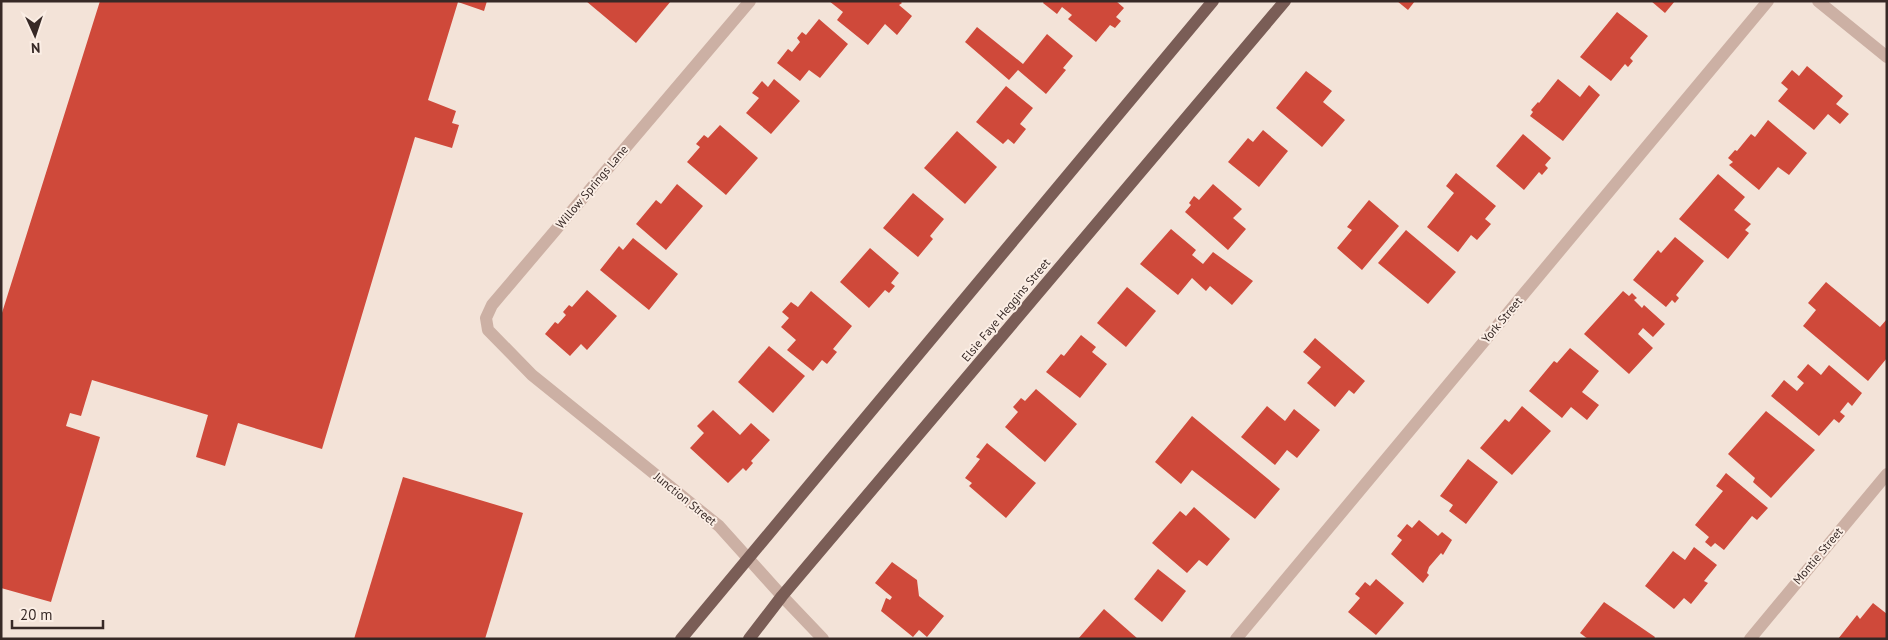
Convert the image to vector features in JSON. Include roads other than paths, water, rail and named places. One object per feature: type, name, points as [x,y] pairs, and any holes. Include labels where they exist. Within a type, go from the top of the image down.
[{"type":"main road","points":[[680,639],[1213,1]]},
{"type":"main road","name":"Elsie Faye Heggins Street","points":[[750,639],[782,596],[1285,1]]},
{"type":"street","name":"Willow Springs Lane","points":[[532,375],[488,330],[486,318],[492,304],[750,1]]},
{"type":"street","name":"York Street","points":[[1236,639],[1768,1]]},
{"type":"street","points":[[1818,1],[1887,57]]},
{"type":"street","name":"Junction Street","points":[[532,375],[719,526],[823,639]]},
{"type":"street","name":"Montie Street","points":[[1750,639],[1887,474]]}]
